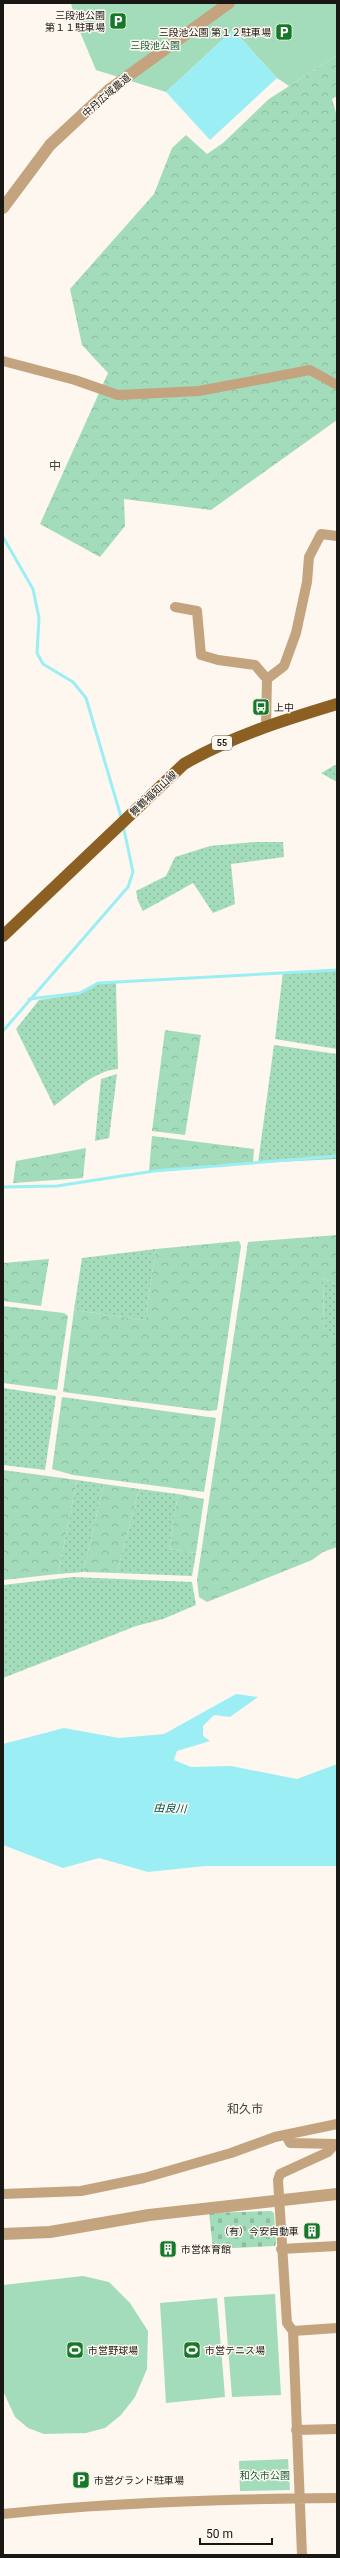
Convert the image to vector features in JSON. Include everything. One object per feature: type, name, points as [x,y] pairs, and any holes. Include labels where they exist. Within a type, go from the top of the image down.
[{"type":"main road","name":"舞鶴福知山線","points":[[3,936],[184,764],[212,748],[266,726],[337,704]]},
{"type":"street","name":"中丹広域農道","points":[[3,208],[50,145],[110,89],[229,3]]},
{"type":"street","points":[[3,361],[75,380],[118,395],[199,391],[310,370],[337,385]]},
{"type":"street","points":[[267,679],[284,666],[296,633],[307,582],[309,557],[321,534],[337,536]]},
{"type":"street","points":[[175,607],[197,611],[201,655],[218,660],[255,665],[267,679],[266,726]]},
{"type":"street","points":[[3,2194],[81,2191],[137,2180],[231,2154],[286,2135],[337,2124]]},
{"type":"street","points":[[286,2135],[290,2143],[336,2144]]},
{"type":"street","points":[[302,2555],[293,2331],[287,2323],[278,2199],[280,2174],[328,2152],[336,2144]]},
{"type":"street","points":[[5,2233],[50,2232],[149,2215],[278,2199],[337,2194]]},
{"type":"street","points":[[282,2250],[337,2246]]},
{"type":"street","points":[[293,2331],[337,2328]]},
{"type":"street","points":[[296,2430],[337,2429]]},
{"type":"street","points":[[3,2514],[59,2508],[146,2503],[337,2498]]},
{"type":"green space","name":"三段池公園","points":[[71,3],[337,3],[337,55],[289,86],[277,78],[233,30],[166,92],[96,70],[75,20]]},
{"type":"green space","points":[[337,55],[337,96],[332,99],[337,116],[337,420],[211,510],[124,499],[125,526],[100,557],[40,524],[108,373],[82,345],[70,289],[154,194],[172,148],[186,135],[207,154],[223,143],[269,99]]},
{"type":"green space","points":[[337,764],[337,782],[321,773]]},
{"type":"green space","points":[[254,842],[283,842],[284,857],[231,864],[235,904],[213,913],[193,883],[143,911],[138,901],[136,891],[166,876],[175,857],[210,846]]},
{"type":"green space","points":[[337,970],[337,1049],[275,1039],[283,972]]},
{"type":"green space","points":[[116,982],[118,1069],[109,1070],[92,1078],[54,1106],[16,1029],[39,1000],[80,994],[98,984]]},
{"type":"green space","points":[[165,1030],[201,1035],[185,1135],[152,1131]]},
{"type":"green space","points":[[274,1045],[337,1054],[337,1159],[258,1163]]},
{"type":"green space","points":[[117,1074],[109,1138],[95,1141],[101,1079]]},
{"type":"green space","points":[[152,1136],[254,1149],[253,1163],[149,1171]]},
{"type":"green space","points":[[86,1148],[83,1178],[13,1183],[16,1161]]},
{"type":"green space","points":[[337,1235],[337,1285],[323,1278],[324,1332],[337,1338],[337,1547],[323,1552],[312,1560],[207,1602],[199,1597],[197,1580],[248,1242]]},
{"type":"green space","points":[[239,1241],[241,1246],[217,1410],[209,1411],[63,1392],[74,1310],[145,1320],[156,1249]]},
{"type":"green space","points":[[156,1249],[145,1320],[74,1310],[82,1258]]},
{"type":"green space","points":[[49,1259],[41,1306],[3,1301],[3,1263]]},
{"type":"green space","points":[[323,1278],[337,1285],[337,1338],[324,1333]]},
{"type":"green space","points":[[3,1306],[64,1313],[68,1316],[57,1390],[3,1383]]},
{"type":"green space","points":[[3,1388],[56,1396],[45,1470],[3,1465]]},
{"type":"green space","points":[[62,1397],[216,1418],[204,1492],[73,1475],[52,1469]]},
{"type":"green space","points":[[3,1470],[77,1480],[58,1574],[3,1580]]},
{"type":"green space","points":[[77,1480],[104,1484],[83,1572],[58,1574]]},
{"type":"green space","points":[[104,1484],[139,1489],[117,1573],[83,1572]]},
{"type":"green space","points":[[139,1489],[178,1494],[169,1549],[196,1553],[192,1576],[117,1573]]},
{"type":"green space","points":[[178,1494],[204,1499],[196,1553],[169,1549]]},
{"type":"green space","points":[[73,1577],[192,1582],[196,1605],[163,1619],[136,1626],[3,1678],[3,1585]]},
{"type":"green space","points":[[271,2211],[274,2213],[275,2246],[213,2249],[209,2213]]},
{"type":"green space","name":"市営野球場","points":[[83,2276],[109,2282],[130,2303],[148,2331],[147,2369],[135,2397],[121,2415],[105,2428],[86,2433],[44,2434],[28,2428],[15,2417],[3,2391],[3,2285]]},
{"type":"green space","name":"市営テニス場","points":[[275,2294],[281,2395],[232,2397],[224,2297]]},
{"type":"green space","name":"市営テニス場","points":[[217,2298],[225,2397],[166,2403],[160,2303]]},
{"type":"green space","name":"和久市公園","points":[[288,2459],[290,2490],[240,2491],[239,2461]]},
{"type":"water","points":[[233,30],[277,78],[210,140],[166,92]]},
{"type":"water","name":"由良川","points":[[236,1694],[258,1697],[230,1717],[214,1715],[203,1726],[203,1736],[210,1741],[177,1751],[174,1760],[191,1767],[231,1766],[297,1779],[337,1764],[337,1866],[205,1866],[148,1872],[99,1858],[63,1868],[3,1845],[3,1744],[64,1728],[119,1738],[164,1734]]},
{"type":"waterway","points":[[3,537],[33,589],[39,618],[37,653],[43,664],[73,682],[86,698],[122,820]]},
{"type":"waterway","points":[[3,1031],[128,887],[133,872],[123,825]]},
{"type":"waterway","points":[[29,999],[80,993],[98,983],[337,970]]},
{"type":"waterway","points":[[3,1187],[57,1186],[154,1171],[337,1156]]},
{"type":"place","name":"三段池公園 第１１駐車場","points":[[118,21]]},
{"type":"place","name":"三段池公園 第１２駐車場","points":[[284,32]]},
{"type":"place","name":"上中","points":[[261,707]]},
{"type":"place","name":"（有）今安自動車","points":[[312,2231]]},
{"type":"place","name":"市営体育館","points":[[168,2249]]},
{"type":"place","name":"市営野球場","points":[[75,2350]]},
{"type":"place","name":"市営テニス場","points":[[192,2350]]},
{"type":"place","name":"市営グランド駐車場","points":[[81,2480]]},
{"type":"district","name":"中","points":[[55,466]]},
{"type":"district","name":"和久市","points":[[245,2109]]}]
